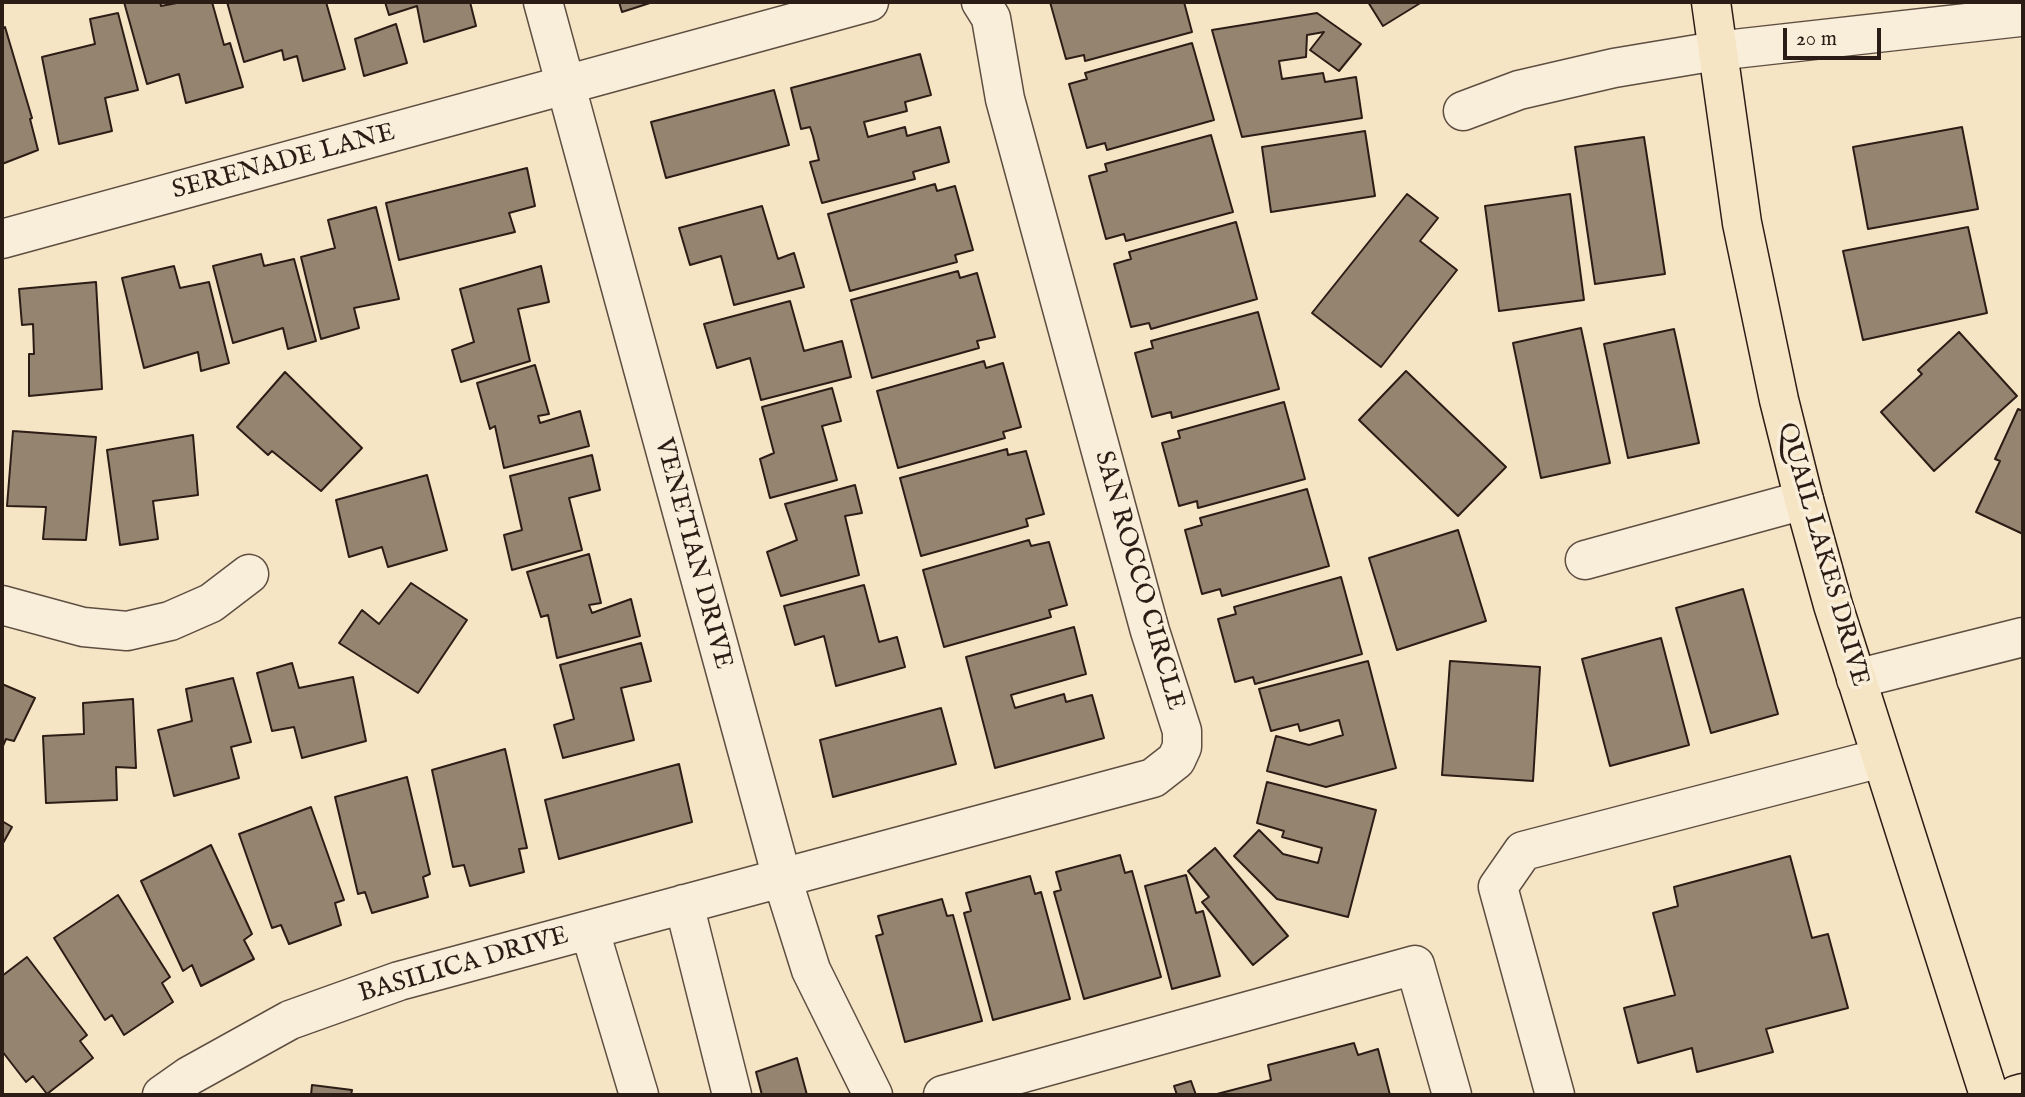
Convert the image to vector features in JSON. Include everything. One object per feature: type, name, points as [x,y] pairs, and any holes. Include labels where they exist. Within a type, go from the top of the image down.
[{"type":"main road","name":"QUAIL LAKES DRIVE","points":[[1711,2],[1742,223],[1779,400],[1804,500],[1856,679],[1989,1095]]},
{"type":"main road","points":[[2016,1095],[2023,1093]]},
{"type":"street","name":"VENETIAN DRIVE","points":[[543,2],[782,878],[811,970],[873,1095]]},
{"type":"street","points":[[567,86],[869,2]]},
{"type":"street","name":"SAN ROCCO CIRCLE","points":[[782,878],[1153,778],[1177,760],[1182,747],[1182,732],[1150,631],[1005,99],[991,18],[981,2]]},
{"type":"street","points":[[1463,111],[1519,90],[1614,68],[1716,51],[2020,19]]},
{"type":"street","name":"SERENADE LANE","points":[[2,239],[567,86]]},
{"type":"street","points":[[1585,560],[1804,500]]},
{"type":"street","points":[[2,605],[83,627],[128,631],[170,621],[211,603],[248,574]]},
{"type":"street","points":[[1856,679],[2023,637]]},
{"type":"street","points":[[1555,1095],[1498,887],[1523,851],[1881,758]]},
{"type":"street","name":"BASILICA DRIVE","points":[[183,1089],[290,1020],[399,981],[782,878]]},
{"type":"street","points":[[684,904],[732,1095]]},
{"type":"street","points":[[590,930],[639,1095]]},
{"type":"street","points":[[943,1095],[1415,965],[1452,1095]]},
{"type":"building","points":[[124,2],[160,2],[161,6],[182,2],[212,2],[224,45],[230,43],[243,87],[186,103],[179,74],[147,84]]},
{"type":"building","points":[[227,2],[326,2],[345,69],[303,81],[297,56],[284,60],[282,50],[244,62]]},
{"type":"building","points":[[385,2],[470,2],[476,26],[424,42],[417,6],[389,15]]},
{"type":"building","points":[[619,2],[653,2],[622,12]]},
{"type":"building","points":[[1050,2],[1184,2],[1192,32],[1085,61],[1084,55],[1066,59]]},
{"type":"building","points":[[1368,2],[1422,2],[1383,26]]},
{"type":"building","points":[[118,13],[138,90],[105,98],[112,131],[59,144],[42,57],[95,44],[90,19]]},
{"type":"building","points":[[1317,13],[1361,44],[1339,71],[1310,50],[1324,32],[1307,35],[1306,57],[1279,61],[1282,79],[1323,73],[1325,82],[1356,77],[1362,118],[1242,137],[1212,30]]},
{"type":"building","points":[[396,24],[407,63],[364,76],[355,39]]},
{"type":"building","points":[[5,27],[32,118],[30,119],[38,150],[2,164],[2,29]]},
{"type":"building","points":[[1192,43],[1214,120],[1107,150],[1105,143],[1087,148],[1069,84],[1087,79],[1085,73]]},
{"type":"building","points":[[920,54],[931,95],[905,102],[907,111],[864,122],[868,137],[905,127],[907,136],[940,127],[949,162],[913,172],[915,179],[822,203],[810,162],[819,160],[813,136],[810,127],[801,129],[791,88]]},
{"type":"building","points":[[774,90],[789,145],[666,178],[651,122]]},
{"type":"building","points":[[1962,127],[1978,209],[1868,229],[1853,147]]},
{"type":"building","points":[[1365,131],[1375,196],[1271,212],[1262,147]]},
{"type":"building","points":[[1211,135],[1233,212],[1126,241],[1124,234],[1106,239],[1089,176],[1107,171],[1105,164]]},
{"type":"building","points":[[1644,137],[1665,274],[1595,284],[1575,147]]},
{"type":"building","points":[[527,168],[535,206],[509,213],[515,232],[399,260],[386,203]]},
{"type":"building","points":[[935,184],[937,191],[955,186],[973,250],[955,255],[957,262],[850,291],[828,214]]},
{"type":"building","points":[[1407,194],[1438,218],[1420,241],[1457,270],[1381,367],[1312,313]]},
{"type":"building","points":[[1570,194],[1584,300],[1499,311],[1485,206]]},
{"type":"building","points":[[762,206],[778,259],[794,253],[804,287],[734,305],[721,256],[690,265],[679,228]]},
{"type":"building","points":[[376,207],[399,299],[354,308],[359,328],[321,339],[301,257],[335,248],[328,220]]},
{"type":"building","points":[[1236,222],[1257,299],[1151,329],[1149,323],[1131,327],[1114,264],[1131,259],[1129,252]]},
{"type":"building","points":[[1968,227],[1987,313],[1863,340],[1843,251]]},
{"type":"building","points":[[261,254],[264,266],[294,259],[316,341],[288,349],[283,328],[233,343],[213,266]]},
{"type":"building","points":[[174,266],[180,288],[209,282],[229,363],[201,371],[198,352],[144,368],[122,278]]},
{"type":"building","points":[[541,266],[549,302],[518,309],[530,361],[461,382],[452,350],[474,342],[460,289]]},
{"type":"building","points":[[958,271],[960,278],[977,273],[995,337],[977,341],[979,348],[872,378],[851,300]]},
{"type":"building","points":[[96,282],[102,389],[29,396],[29,354],[34,354],[33,324],[22,325],[19,289]]},
{"type":"building","points":[[790,301],[804,351],[842,341],[851,377],[761,400],[750,358],[717,368],[704,324]]},
{"type":"building","points":[[1258,312],[1279,389],[1172,418],[1171,412],[1152,417],[1135,353],[1153,348],[1151,341]]},
{"type":"building","points":[[1581,328],[1610,463],[1541,478],[1513,343]]},
{"type":"building","points":[[1674,329],[1699,443],[1628,458],[1604,344]]},
{"type":"building","points":[[1959,332],[2017,396],[1934,471],[1881,412],[1922,374],[1918,370]]},
{"type":"building","points":[[984,361],[986,368],[1003,363],[1021,427],[1003,432],[1005,438],[898,468],[877,391]]},
{"type":"building","points":[[535,365],[549,414],[538,416],[540,423],[580,411],[589,446],[504,468],[495,426],[490,429],[477,383]]},
{"type":"building","points":[[1406,371],[1506,467],[1458,516],[1359,420]]},
{"type":"building","points":[[285,372],[362,448],[321,491],[272,451],[268,455],[237,427]]},
{"type":"building","points":[[832,388],[841,421],[822,426],[837,480],[770,498],[760,459],[774,453],[762,407]]},
{"type":"building","points":[[1284,402],[1305,479],[1198,508],[1197,501],[1179,506],[1162,443],[1180,438],[1178,431]]},
{"type":"building","points":[[2018,409],[2023,411],[2023,534],[1976,512],[2000,461],[1995,459]]},
{"type":"building","points":[[13,431],[96,437],[86,540],[43,539],[46,507],[7,506]]},
{"type":"building","points":[[193,435],[198,495],[153,501],[158,539],[120,545],[107,450]]},
{"type":"building","points":[[1007,449],[1008,455],[1026,451],[1044,514],[1026,519],[1028,526],[921,556],[900,478]]},
{"type":"building","points":[[592,455],[600,490],[569,498],[582,550],[512,570],[504,535],[522,530],[510,476]]},
{"type":"building","points":[[427,475],[447,550],[388,567],[382,547],[349,557],[336,500]]},
{"type":"building","points":[[855,485],[862,513],[845,516],[859,575],[781,596],[767,552],[797,540],[785,504]]},
{"type":"building","points":[[1307,489],[1329,566],[1222,596],[1220,589],[1202,594],[1185,530],[1202,525],[1200,518]]},
{"type":"building","points":[[1458,530],[1486,621],[1397,650],[1369,558]]},
{"type":"building","points":[[1029,540],[1031,546],[1049,542],[1067,605],[1049,610],[1051,617],[944,647],[923,570]]},
{"type":"building","points":[[589,554],[601,603],[589,605],[592,613],[631,599],[640,636],[557,658],[548,615],[541,617],[527,572]]},
{"type":"building","points":[[1341,577],[1362,654],[1255,684],[1253,677],[1235,682],[1218,619],[1236,614],[1234,607]]},
{"type":"building","points":[[411,583],[467,620],[418,693],[339,643],[362,610],[379,624]]},
{"type":"building","points":[[864,585],[879,642],[897,637],[905,667],[836,686],[824,636],[795,645],[784,606]]},
{"type":"building","points":[[1743,589],[1778,714],[1711,733],[1676,608]]},
{"type":"building","points":[[1074,627],[1086,674],[1011,695],[1015,708],[1064,694],[1066,702],[1092,695],[1104,738],[995,768],[966,657]]},
{"type":"building","points":[[1661,638],[1689,745],[1610,766],[1582,659]]},
{"type":"building","points":[[641,643],[651,681],[621,688],[634,740],[563,758],[554,725],[574,719],[560,665]]},
{"type":"building","points":[[1368,661],[1396,768],[1326,787],[1267,771],[1276,736],[1309,745],[1343,735],[1339,720],[1300,731],[1298,724],[1271,731],[1259,689]]},
{"type":"building","points":[[1450,661],[1540,667],[1533,781],[1442,775]]},
{"type":"building","points":[[292,663],[299,688],[353,677],[366,741],[302,758],[294,727],[272,731],[257,673]]},
{"type":"building","points":[[233,678],[251,742],[231,747],[239,778],[174,796],[158,730],[192,721],[186,689]]},
{"type":"building","points":[[2,684],[35,698],[14,741],[6,739],[2,748]]},
{"type":"building","points":[[133,699],[136,768],[116,767],[117,800],[46,803],[43,736],[84,734],[83,703]]},
{"type":"building","points":[[941,708],[956,764],[833,797],[820,740]]},
{"type":"building","points":[[505,749],[527,848],[519,849],[524,872],[470,886],[464,865],[453,867],[432,770]]},
{"type":"building","points":[[679,764],[692,822],[559,859],[545,800]]},
{"type":"building","points":[[407,777],[430,874],[423,877],[428,897],[372,913],[365,892],[358,894],[335,797]]},
{"type":"building","points":[[1267,782],[1376,810],[1348,917],[1277,899],[1234,856],[1259,830],[1283,854],[1318,863],[1322,848],[1282,837],[1284,831],[1257,823]]},
{"type":"building","points":[[311,807],[344,900],[335,903],[341,925],[289,944],[281,925],[272,928],[239,834]]},
{"type":"building","points":[[2,821],[12,827],[2,845]]},
{"type":"building","points":[[211,845],[252,934],[244,940],[254,959],[201,986],[192,965],[183,971],[141,881]]},
{"type":"building","points":[[1215,848],[1288,936],[1253,965],[1202,902],[1209,897],[1188,871]]},
{"type":"building","points":[[1120,855],[1125,873],[1132,871],[1161,977],[1084,999],[1054,892],[1061,890],[1056,872]]},
{"type":"building","points":[[1790,856],[1812,938],[1828,934],[1848,1008],[1766,1029],[1773,1052],[1697,1072],[1692,1048],[1638,1063],[1624,1008],[1675,995],[1653,913],[1678,906],[1674,887]]},
{"type":"building","points":[[1186,875],[1196,913],[1203,911],[1220,976],[1172,989],[1145,886]]},
{"type":"building","points":[[1030,876],[1035,894],[1041,892],[1070,999],[993,1020],[964,913],[971,911],[966,893]]},
{"type":"building","points":[[118,895],[170,977],[162,983],[173,1002],[124,1035],[112,1015],[105,1020],[54,938]]},
{"type":"building","points":[[942,899],[947,916],[953,915],[982,1021],[905,1042],[876,936],[883,934],[878,916]]},
{"type":"building","points":[[27,957],[87,1035],[80,1041],[93,1058],[47,1094],[33,1076],[26,1082],[2,1051],[2,976]]},
{"type":"building","points":[[1354,1043],[1358,1055],[1378,1049],[1390,1095],[1213,1095],[1271,1080],[1268,1065]]},
{"type":"building","points":[[797,1058],[807,1095],[762,1095],[756,1072]]},
{"type":"building","points":[[1191,1081],[1196,1095],[1177,1095],[1174,1086]]},
{"type":"building","points":[[312,1085],[352,1090],[351,1095],[311,1095]]}]
